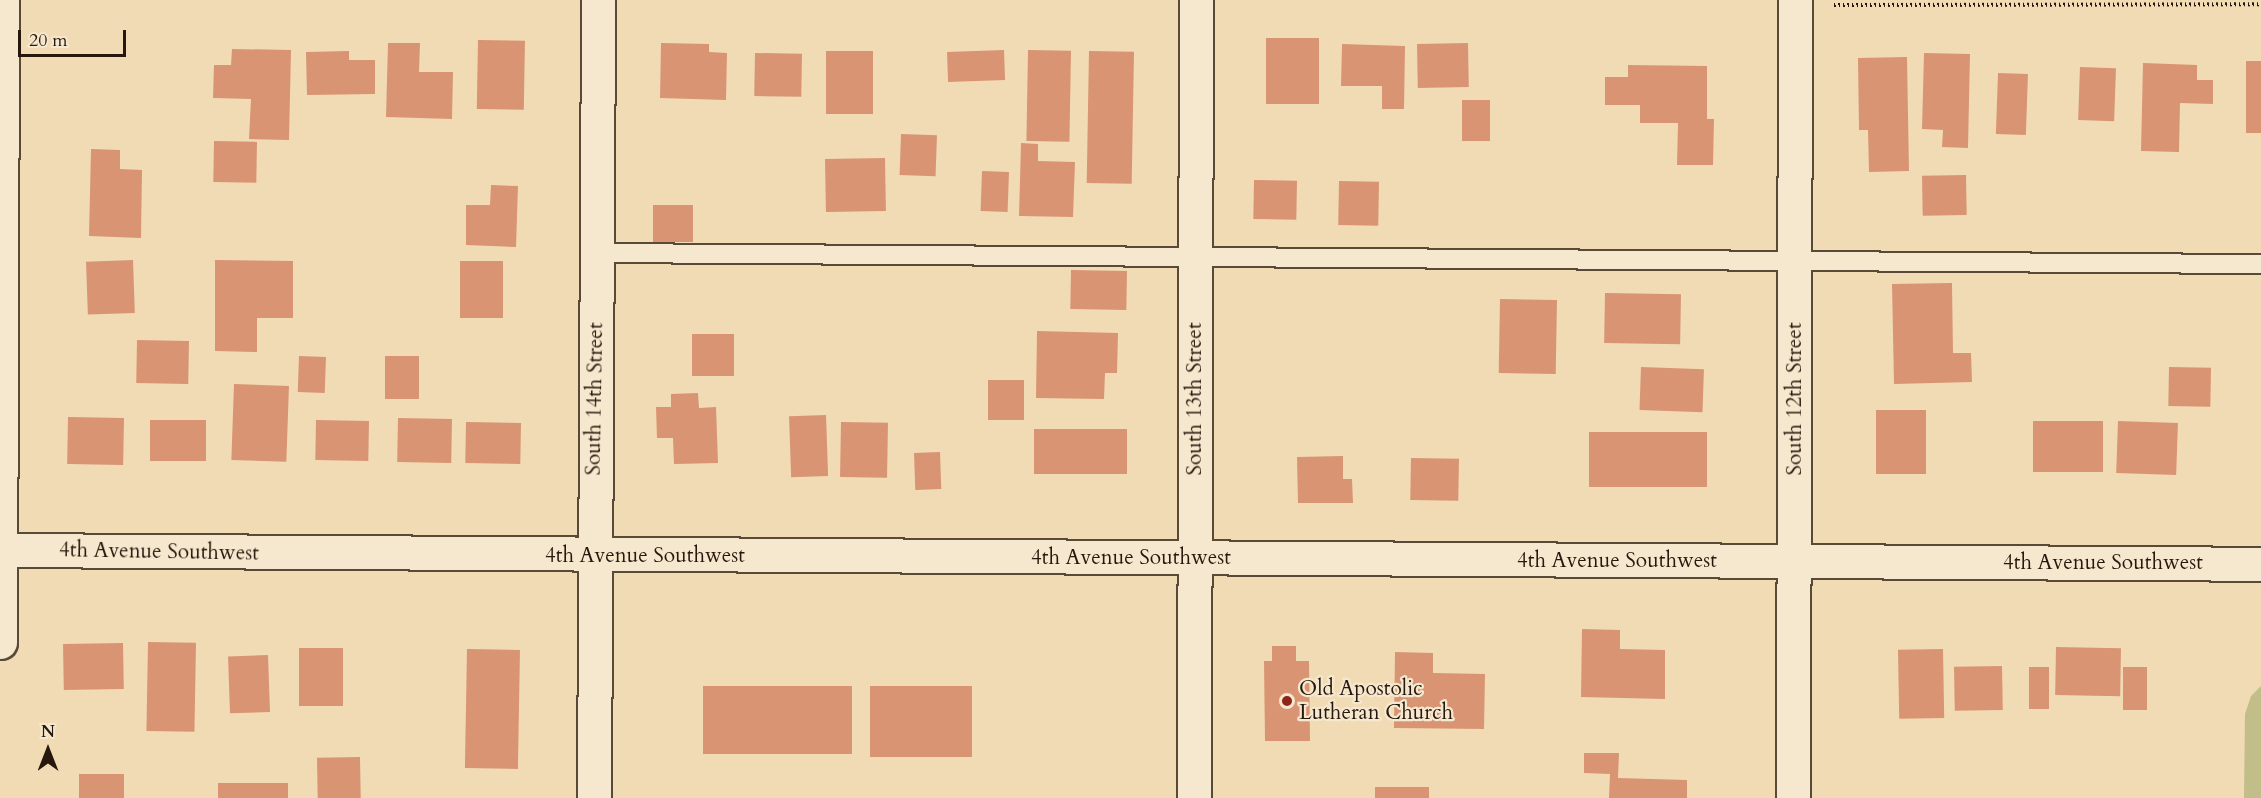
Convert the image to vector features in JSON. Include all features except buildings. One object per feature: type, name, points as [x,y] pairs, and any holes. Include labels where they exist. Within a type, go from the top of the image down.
[{"type":"street","points":[[0,642],[2,0]]},
{"type":"street","name":"South 14th Street","points":[[594,798],[598,0]]},
{"type":"street","name":"South 13th Street","points":[[1194,798],[1196,0]]},
{"type":"street","name":"South 12th Street","points":[[1793,798],[1795,0]]},
{"type":"street","name":"4th Avenue Southwest","points":[[0,550],[594,556],[2261,564]]},
{"type":"lane","points":[[597,253],[1195,260],[2261,264]]},
{"type":"path","points":[[1834,5],[2261,4]]},
{"type":"shaded area","points":[[2261,686],[2261,798],[2244,798],[2245,714],[2251,696]]},
{"type":"place","name":"Old Apostolic Lutheran Church","points":[[1287,701]]}]
